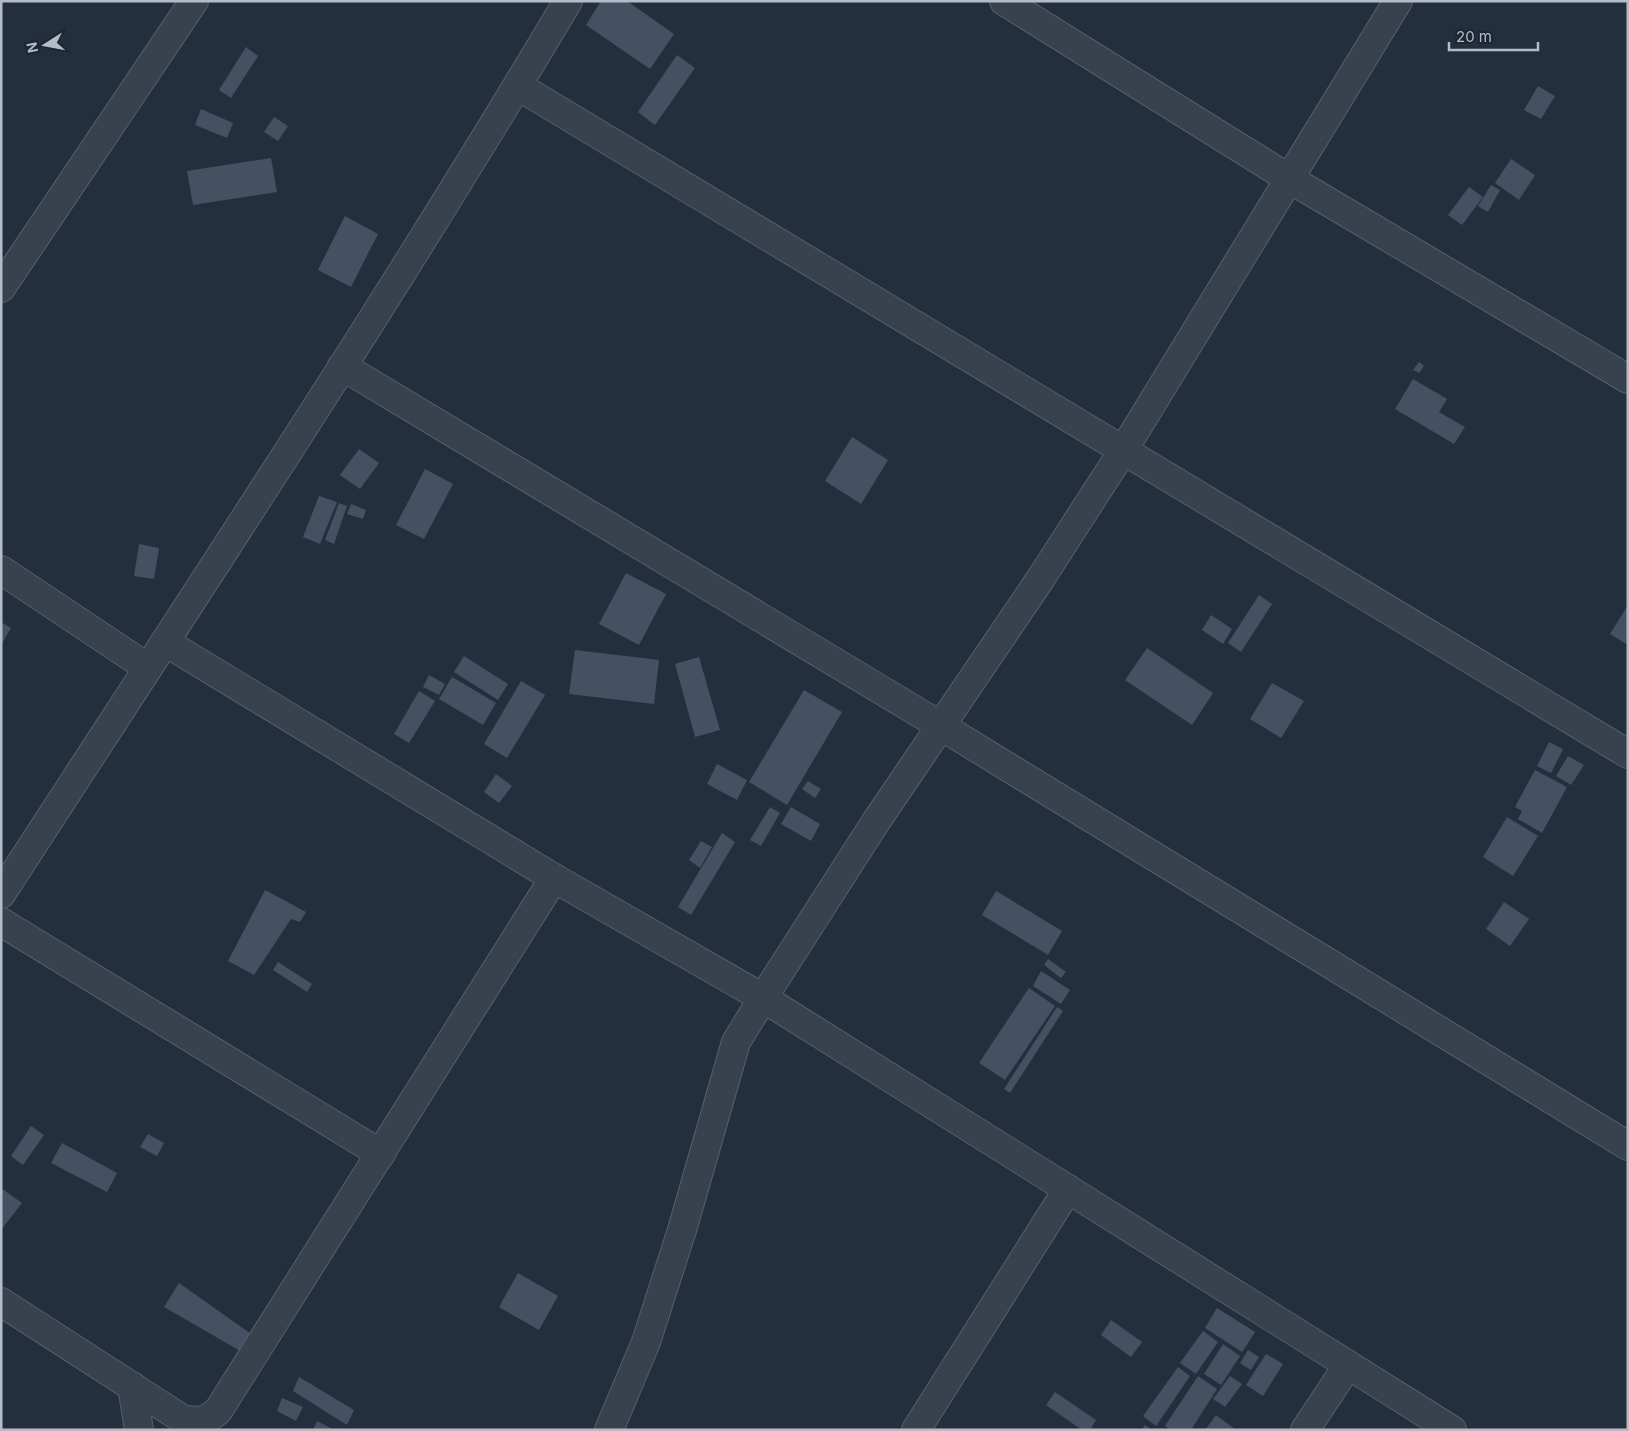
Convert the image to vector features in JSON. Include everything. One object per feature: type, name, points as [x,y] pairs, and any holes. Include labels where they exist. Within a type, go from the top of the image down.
[{"type":"street","points":[[1,288],[194,1]]},
{"type":"street","points":[[1,894],[342,366],[518,86],[568,1]]},
{"type":"street","points":[[1004,1],[1288,178],[1628,379]]},
{"type":"street","points":[[608,1430],[649,1333],[682,1230],[736,1042],[875,823],[1041,578],[1124,449],[1398,1]]},
{"type":"street","points":[[518,86],[1628,754]]},
{"type":"street","points":[[342,366],[941,726],[1628,1146]]},
{"type":"street","points":[[1,570],[148,668]]},
{"type":"street","points":[[165,642],[554,878],[763,998],[1452,1430]]},
{"type":"street","points":[[1,1302],[184,1420],[204,1421],[218,1411],[554,878]]},
{"type":"street","points":[[1,922],[381,1154]]},
{"type":"street","points":[[916,1430],[1068,1189]]},
{"type":"street","points":[[1305,1430],[1348,1365]]},
{"type":"street","points":[[132,1386],[139,1430]]},
{"type":"building","points":[[601,1],[627,1],[674,34],[650,69],[586,25]]},
{"type":"building","points":[[246,47],[258,56],[231,98],[219,90]]},
{"type":"building","points":[[677,55],[695,68],[655,125],[638,112]]},
{"type":"building","points":[[1538,86],[1555,96],[1541,119],[1524,110]]},
{"type":"building","points":[[201,109],[233,123],[227,138],[195,125]]},
{"type":"building","points":[[274,117],[288,126],[278,141],[264,132]]},
{"type":"building","points":[[271,158],[277,192],[193,205],[187,171]]},
{"type":"building","points":[[1511,159],[1535,175],[1519,200],[1495,183]]},
{"type":"building","points":[[1491,185],[1500,190],[1488,212],[1478,206]]},
{"type":"building","points":[[1469,187],[1483,197],[1462,225],[1448,215]]},
{"type":"building","points":[[345,216],[378,234],[351,287],[318,270]]},
{"type":"building","points":[[1419,362],[1424,366],[1419,373],[1413,370]]},
{"type":"building","points":[[1413,379],[1447,399],[1439,412],[1465,427],[1454,444],[1395,409]]},
{"type":"building","points":[[852,437],[888,460],[861,504],[825,481]]},
{"type":"building","points":[[359,449],[379,463],[360,489],[340,475]]},
{"type":"building","points":[[425,469],[453,484],[424,539],[396,525]]},
{"type":"building","points":[[319,496],[337,502],[320,544],[303,537]]},
{"type":"building","points":[[339,503],[347,506],[334,544],[325,540]]},
{"type":"building","points":[[351,504],[366,510],[363,519],[347,514]]},
{"type":"building","points":[[139,544],[159,548],[154,579],[134,576]]},
{"type":"building","points":[[626,573],[666,594],[639,645],[599,624]]},
{"type":"building","points":[[1259,595],[1272,604],[1241,652],[1228,643]]},
{"type":"building","points":[[1628,605],[1628,645],[1610,634]]},
{"type":"building","points":[[1211,615],[1232,629],[1223,644],[1202,630]]},
{"type":"building","points":[[1,622],[11,628],[1,645]]},
{"type":"building","points":[[1147,648],[1213,693],[1192,725],[1125,680]]},
{"type":"building","points":[[575,650],[659,660],[654,704],[569,694]]},
{"type":"building","points":[[464,656],[508,684],[498,700],[454,672]]},
{"type":"building","points":[[699,657],[720,730],[695,737],[675,664]]},
{"type":"building","points":[[429,675],[445,684],[439,695],[423,687]]},
{"type":"building","points":[[452,677],[496,703],[483,725],[439,699]]},
{"type":"building","points":[[521,681],[545,695],[507,758],[484,744]]},
{"type":"building","points":[[1272,683],[1304,701],[1281,738],[1250,719]]},
{"type":"building","points":[[804,690],[842,712],[787,805],[749,782]]},
{"type":"building","points":[[419,691],[435,701],[409,743],[394,734]]},
{"type":"building","points":[[1549,742],[1563,749],[1551,773],[1537,766]]},
{"type":"building","points":[[1568,756],[1584,765],[1571,785],[1556,776]]},
{"type":"building","points":[[717,764],[747,780],[737,800],[707,784]]},
{"type":"building","points":[[1535,770],[1567,787],[1542,833],[1518,819],[1522,811],[1515,807]]},
{"type":"building","points":[[496,774],[512,786],[499,803],[484,792]]},
{"type":"building","points":[[808,781],[821,789],[815,798],[802,789]]},
{"type":"building","points":[[770,807],[780,813],[761,846],[750,840]]},
{"type":"building","points":[[791,807],[820,824],[811,841],[781,824]]},
{"type":"building","points":[[1507,817],[1538,836],[1513,876],[1483,857]]},
{"type":"building","points":[[722,833],[735,842],[691,915],[678,907]]},
{"type":"building","points":[[701,841],[712,847],[700,868],[689,860]]},
{"type":"building","points":[[265,890],[306,912],[300,922],[291,919],[254,975],[228,961]]},
{"type":"building","points":[[996,891],[1062,931],[1048,955],[982,915]]},
{"type":"building","points":[[1504,902],[1529,919],[1510,946],[1486,929]]},
{"type":"building","points":[[1048,959],[1066,972],[1061,978],[1044,965]]},
{"type":"building","points":[[278,962],[312,984],[307,992],[273,970]]},
{"type":"building","points":[[1041,971],[1070,990],[1061,1004],[1033,986]]},
{"type":"building","points":[[1029,988],[1055,1006],[1005,1080],[979,1063]]},
{"type":"building","points":[[1057,1007],[1063,1011],[1010,1093],[1004,1089]]},
{"type":"building","points":[[31,1126],[44,1135],[23,1165],[11,1156]]},
{"type":"building","points":[[148,1134],[164,1143],[157,1156],[140,1147]]},
{"type":"building","points":[[62,1143],[117,1173],[107,1192],[51,1163]]},
{"type":"building","points":[[1,1188],[22,1203],[1,1230]]},
{"type":"building","points":[[518,1273],[558,1296],[539,1330],[499,1307]]},
{"type":"building","points":[[179,1283],[254,1336],[242,1352],[164,1307]]},
{"type":"building","points":[[1217,1308],[1255,1332],[1242,1352],[1205,1328]]},
{"type":"building","points":[[1111,1320],[1142,1342],[1131,1357],[1101,1335]]},
{"type":"building","points":[[1203,1331],[1218,1342],[1196,1374],[1180,1363]]},
{"type":"building","points":[[1223,1344],[1240,1356],[1221,1385],[1204,1374]]},
{"type":"building","points":[[1248,1350],[1259,1357],[1251,1370],[1240,1363]]},
{"type":"building","points":[[1266,1354],[1283,1364],[1263,1396],[1246,1385]]},
{"type":"building","points":[[1178,1367],[1190,1376],[1156,1426],[1143,1416]]},
{"type":"building","points":[[1198,1376],[1217,1389],[1191,1430],[1171,1430],[1165,1426]]},
{"type":"building","points":[[1230,1376],[1242,1384],[1225,1407],[1213,1399]]},
{"type":"building","points":[[299,1377],[354,1410],[347,1425],[293,1391]]},
{"type":"building","points":[[1055,1392],[1096,1420],[1090,1430],[1082,1430],[1046,1405]]},
{"type":"building","points":[[282,1398],[303,1407],[296,1421],[277,1411]]},
{"type":"building","points":[[1216,1415],[1236,1430],[1205,1430]]},
{"type":"building","points":[[317,1421],[334,1430],[313,1430]]},
{"type":"building","points":[[1145,1425],[1152,1430],[1142,1430]]}]
